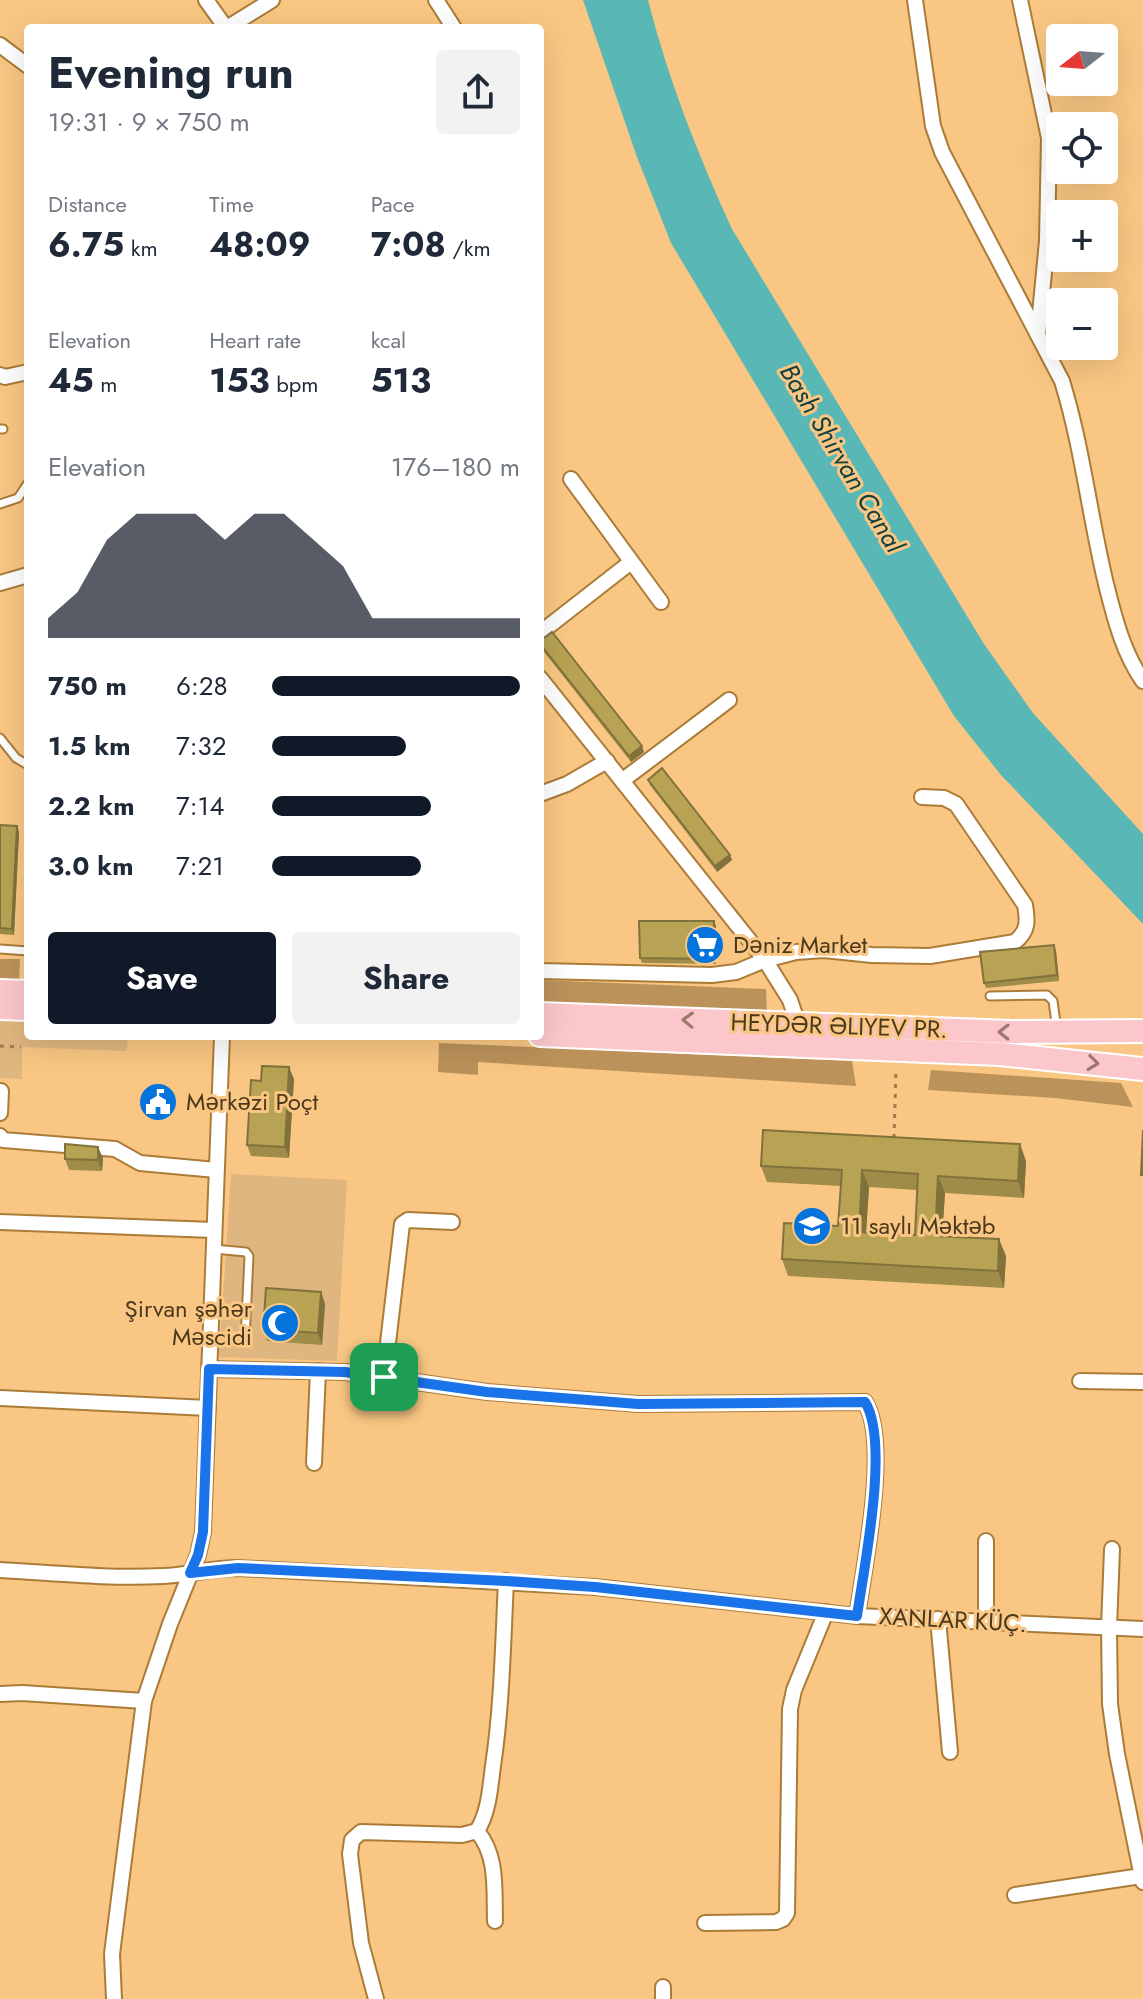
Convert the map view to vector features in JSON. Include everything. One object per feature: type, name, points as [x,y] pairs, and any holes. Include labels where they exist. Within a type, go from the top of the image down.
[{"type":"main road","points":[[0,991],[24,992]]},
{"type":"main road","points":[[0,1008],[24,1009]]},
{"type":"main road","name":"HEYDƏR ƏLIYEV PR.","points":[[544,1014],[800,1035],[896,1050],[1040,1056],[1140,1069]]},
{"type":"main road","name":"HEYDƏR ƏLIYEV PR.","points":[[544,1035],[1140,1031]]},
{"type":"main road","points":[[1140,1031],[1140,1069]]},
{"type":"street","points":[[206,0],[224,24]]},
{"type":"street","points":[[233,24],[272,0]]},
{"type":"street","points":[[436,0],[451,24]]},
{"type":"street","points":[[915,0],[933,126],[942,152],[1062,381],[1110,598],[1122,639],[1143,681]]},
{"type":"street","points":[[1020,0],[1049,138],[1047,241],[1038,335]]},
{"type":"street","points":[[0,45],[24,63]]},
{"type":"street","points":[[0,375],[5,377],[24,373]]},
{"type":"street","points":[[571,479],[661,602]]},
{"type":"street","points":[[544,630],[631,562]]},
{"type":"street","points":[[0,583],[24,576]]},
{"type":"street","points":[[544,683],[765,960],[790,1000],[800,1035]]},
{"type":"street","points":[[623,780],[729,700]]},
{"type":"street","points":[[544,793],[567,784],[607,761]]},
{"type":"street","points":[[544,971],[712,975],[736,972],[796,952],[824,950],[930,956],[1015,942],[1024,933],[1028,921],[1025,905],[956,804],[944,798],[922,797]]},
{"type":"street","points":[[114,1999],[112,1954],[144,1701],[198,1555],[203,1532],[222,1040]]},
{"type":"street","points":[[0,1113],[1,1091]]},
{"type":"street","points":[[1,1139],[115,1149],[140,1163],[216,1170]]},
{"type":"street","points":[[384,1377],[402,1224],[408,1220],[452,1222]]},
{"type":"street","points":[[0,1222],[213,1230]]},
{"type":"street","points":[[209,1369],[318,1371],[595,1402],[865,1402],[872,1414],[875,1493],[857,1616]]},
{"type":"street","points":[[314,1463],[318,1371]]},
{"type":"street","points":[[1080,1381],[1143,1382]]},
{"type":"street","points":[[0,1398],[208,1408]]},
{"type":"street","points":[[986,1541],[986,1623]]},
{"type":"street","points":[[1015,1895],[1142,1879],[1110,1704],[1112,1549]]},
{"type":"street","name":"XANLAR KÜÇ.","points":[[0,1570],[138,1577],[238,1568],[506,1581],[595,1587],[857,1616],[1143,1629]]},
{"type":"street","points":[[376,1999],[361,1943],[350,1854],[352,1840],[361,1832],[462,1835],[477,1831],[483,1821],[498,1735],[506,1581]]},
{"type":"street","points":[[705,1923],[776,1922],[787,1913],[790,1709],[794,1690],[826,1612]]},
{"type":"street","points":[[938,1619],[950,1752]]},
{"type":"street","points":[[0,1694],[144,1701]]},
{"type":"street","points":[[477,1831],[487,1843],[493,1863],[495,1921]]},
{"type":"lane","points":[[0,504],[18,498],[24,489]]},
{"type":"lane","points":[[0,738],[16,758],[24,763]]},
{"type":"lane","points":[[0,949],[24,951]]},
{"type":"lane","points":[[990,996],[1047,995],[1053,1001],[1058,1032]]},
{"type":"lane","points":[[214,1249],[246,1252],[249,1256],[245,1341]]},
{"type":"path","points":[[0,1046],[21,1047]]},
{"type":"path","points":[[894,1139],[896,1050]]},
{"type":"shaded area","points":[[0,959],[20,959],[19,983],[0,982]]},
{"type":"shaded area","points":[[544,980],[766,989],[767,1017],[544,1007]]},
{"type":"shaded area","points":[[0,1017],[24,1018],[24,1040],[128,1040],[127,1051],[22,1047],[22,1079],[0,1078]]},
{"type":"shaded area","points":[[439,1043],[852,1061],[856,1086],[478,1062],[478,1075],[438,1072]]},
{"type":"shaded area","points":[[931,1070],[1121,1083],[1133,1107],[1055,1098],[928,1090]]},
{"type":"shaded area","points":[[231,1174],[347,1180],[337,1361],[219,1357]]},
{"type":"water","name":"Bash Shirvan Canal","points":[[583,0],[648,0],[685,116],[732,229],[984,644],[1033,713],[1143,834],[1143,924],[1001,775],[954,716],[671,243],[637,157]]},
{"type":"building","points":[[552,632],[642,746],[629,756],[544,649],[544,638]]},
{"type":"building","points":[[662,768],[730,855],[715,866],[648,780]]},
{"type":"building","points":[[0,825],[17,826],[12,929],[0,928]]},
{"type":"building","points":[[639,921],[714,921],[714,959],[640,958]]},
{"type":"building","points":[[1054,945],[1057,975],[984,983],[980,952]]},
{"type":"building","points":[[262,1066],[289,1067],[285,1147],[247,1145],[251,1080],[261,1081]]},
{"type":"building","points":[[763,1130],[1020,1144],[1018,1181],[938,1176],[935,1236],[999,1239],[998,1271],[782,1259],[784,1223],[838,1226],[842,1170],[761,1166]],"holes":[[[862,1170],[918,1174],[915,1235],[859,1232]]]},
{"type":"building","points":[[1143,1130],[1143,1175],[1141,1175]]},
{"type":"building","points":[[65,1144],[98,1147],[98,1160],[65,1159]]},
{"type":"building","points":[[266,1288],[321,1292],[318,1333],[263,1329]]},
{"type":"place","name":"Dəniz Market","points":[[705,945]]},
{"type":"place","name":"Mərkəzi Poçt","points":[[158,1102]]},
{"type":"place","name":"11 saylı Məktəb","points":[[812,1226]]},
{"type":"place","name":"Şirvan şəhər Məscidi","points":[[280,1323]]},
{"type":"route","points":[[209,1369],[345,1372],[384,1377],[487,1392],[638,1404],[865,1402],[872,1414],[875,1493],[857,1616],[595,1587],[506,1581],[238,1568],[190,1573],[203,1532],[209,1369]]}]
